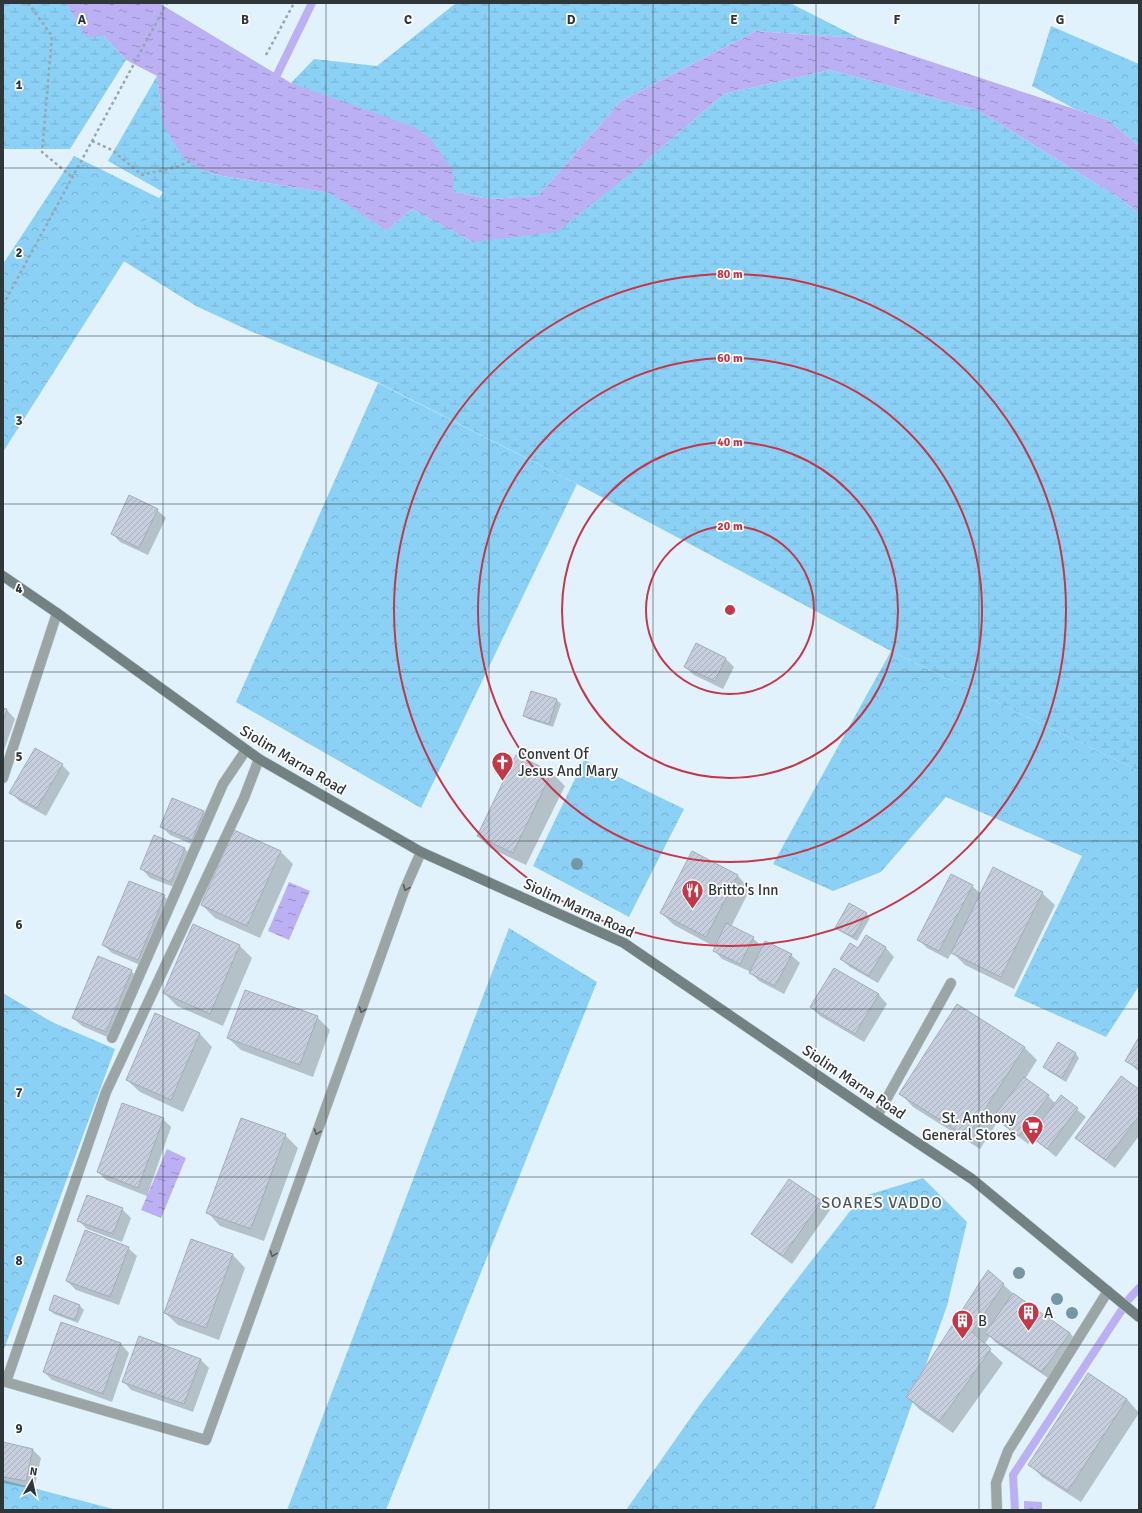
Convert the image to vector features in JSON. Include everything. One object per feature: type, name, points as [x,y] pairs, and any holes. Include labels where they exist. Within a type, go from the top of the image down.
[{"type":"main road","name":"Siolim Marna Road","points":[[3,576],[57,613],[259,759],[421,852],[624,943],[972,1179],[1139,1317]]},
{"type":"street","points":[[3,778],[57,613]]},
{"type":"street","points":[[112,1038],[223,784],[246,750]]},
{"type":"street","points":[[259,759],[244,798],[106,1092],[6,1382],[206,1440],[399,906],[421,852]]},
{"type":"street","points":[[877,1116],[951,983]]},
{"type":"street","points":[[997,1510],[996,1483],[1008,1451],[1108,1291]]},
{"type":"path","points":[[28,3],[52,36],[42,152],[72,178]]},
{"type":"path","points":[[3,305],[167,3]]},
{"type":"path","points":[[266,55],[294,3]]},
{"type":"path","points":[[92,141],[112,150],[142,175],[177,167],[197,158]]},
{"type":"green space","points":[[3,3],[66,3],[86,36],[104,36],[126,60],[70,149],[3,149]]},
{"type":"green space","points":[[456,3],[790,3],[859,38],[756,31],[621,101],[538,196],[489,199],[454,192],[291,83],[314,59],[377,66]]},
{"type":"green space","points":[[1051,26],[1139,64],[1139,146],[1108,120],[1075,109],[1032,86]]},
{"type":"green space","points":[[830,70],[977,110],[1121,199],[1139,214],[1139,771],[891,651],[577,484],[379,383],[250,331],[196,306],[122,260],[163,192],[108,161],[157,76],[163,124],[201,170],[222,176],[331,193],[386,231],[412,209],[473,242],[645,162],[724,94]]},
{"type":"green space","points":[[74,156],[163,200],[3,452],[3,264]]},
{"type":"green space","points":[[378,383],[577,484],[421,808],[236,702]]},
{"type":"green space","points":[[891,651],[1139,771],[1139,986],[1106,1037],[1014,996],[1082,856],[946,797],[881,872],[833,891],[773,864]]},
{"type":"green space","points":[[584,760],[684,809],[629,917],[533,866]]},
{"type":"green space","points":[[509,928],[597,982],[386,1510],[287,1510]]},
{"type":"green space","points":[[3,993],[52,1022],[115,1049],[3,1352]]},
{"type":"green space","points":[[923,1178],[967,1222],[947,1306],[874,1510],[626,1510],[701,1403],[861,1197]]},
{"type":"green space","points":[[3,1480],[117,1510],[3,1510]]},
{"type":"water","points":[[66,3],[159,3],[291,83],[414,127],[429,137],[453,170],[454,192],[489,199],[538,196],[621,101],[756,31],[859,38],[1108,120],[1139,146],[1139,214],[1121,199],[977,110],[830,70],[724,94],[645,162],[557,232],[473,242],[412,209],[386,231],[330,193],[222,176],[201,170],[183,158],[163,124],[157,76],[126,60],[104,36],[86,37]]},
{"type":"water","points":[[289,882],[310,891],[289,940],[268,931]]},
{"type":"water","points":[[167,1149],[186,1158],[161,1218],[141,1210]]},
{"type":"water","points":[[1024,1501],[1042,1502],[1042,1510],[1024,1510]]},
{"type":"building","points":[[129,495],[158,509],[139,548],[111,534]]},
{"type":"building","points":[[696,643],[726,658],[715,681],[684,667]]},
{"type":"building","points":[[531,691],[557,699],[549,724],[523,716]]},
{"type":"building","points":[[3,708],[7,709],[3,722]]},
{"type":"building","points":[[35,748],[63,764],[37,808],[9,793]]},
{"type":"building","points":[[516,755],[552,772],[513,853],[477,836]]},
{"type":"building","points":[[172,798],[204,811],[192,840],[160,827]]},
{"type":"building","points":[[234,830],[281,851],[247,926],[201,905]]},
{"type":"building","points":[[154,835],[185,848],[171,882],[140,869]]},
{"type":"building","points":[[692,851],[738,875],[706,937],[660,913]]},
{"type":"building","points":[[993,867],[1043,892],[1001,977],[951,953]]},
{"type":"building","points":[[951,874],[973,885],[939,951],[917,940]]},
{"type":"building","points":[[129,881],[165,895],[138,960],[102,945]]},
{"type":"building","points":[[849,903],[867,913],[853,937],[835,928]]},
{"type":"building","points":[[726,923],[754,937],[740,964],[713,951]]},
{"type":"building","points":[[193,924],[240,945],[210,1014],[163,993]]},
{"type":"building","points":[[866,935],[886,947],[869,976],[840,959],[850,943],[858,948]]},
{"type":"building","points":[[765,941],[792,954],[775,986],[749,973]]},
{"type":"building","points":[[98,956],[132,970],[106,1032],[72,1018]]},
{"type":"building","points":[[834,968],[879,994],[855,1034],[810,1007]]},
{"type":"building","points":[[245,990],[318,1016],[300,1065],[227,1038]]},
{"type":"building","points":[[957,1004],[1025,1047],[967,1137],[899,1094]]},
{"type":"building","points":[[155,1013],[200,1033],[171,1100],[126,1080]]},
{"type":"building","points":[[1139,1037],[1139,1069],[1125,1061]]},
{"type":"building","points":[[1058,1042],[1076,1053],[1062,1078],[1043,1067]]},
{"type":"building","points":[[1121,1076],[1139,1089],[1139,1116],[1106,1160],[1075,1138]]},
{"type":"building","points":[[1024,1077],[1049,1095],[1019,1136],[993,1117]]},
{"type":"building","points":[[1061,1095],[1078,1108],[1047,1149],[1030,1136]]},
{"type":"building","points":[[122,1103],[164,1118],[138,1188],[97,1172]]},
{"type":"building","points":[[241,1118],[286,1134],[251,1229],[206,1213]]},
{"type":"building","points":[[789,1179],[822,1201],[783,1256],[751,1234]]},
{"type":"building","points":[[87,1195],[123,1208],[113,1234],[77,1221]]},
{"type":"building","points":[[85,1230],[129,1247],[110,1297],[66,1281]]},
{"type":"building","points":[[191,1239],[233,1254],[206,1328],[164,1313]]},
{"type":"building","name":"B","points":[[988,1270],[1004,1284],[972,1332],[991,1349],[940,1421],[906,1397]]},
{"type":"building","name":"A","points":[[1013,1293],[1070,1333],[1042,1372],[985,1333]]},
{"type":"building","points":[[54,1295],[80,1305],[75,1320],[49,1310]]},
{"type":"building","points":[[61,1322],[121,1343],[103,1394],[43,1372]]},
{"type":"building","points":[[139,1336],[201,1359],[184,1404],[122,1382]]},
{"type":"building","points":[[1088,1373],[1127,1399],[1068,1491],[1028,1465]]},
{"type":"building","points":[[3,1442],[33,1449],[26,1481],[3,1477]]},
{"type":"waterway","points":[[273,83],[312,3]]},
{"type":"waterway","points":[[1015,1510],[1013,1475],[1129,1299],[1139,1288]]},
{"type":"place","name":"Convent Of Jesus And Mary","points":[[503,782]]},
{"type":"place","name":"Britto's Inn","points":[[693,910]]},
{"type":"place","name":"St. Anthony General Stores","points":[[1032,1146]]},
{"type":"place","name":"A","points":[[1028,1332]]},
{"type":"place","name":"B","points":[[962,1340]]},
{"type":"district","name":"SOARES VADDO","points":[[882,1203]]}]
